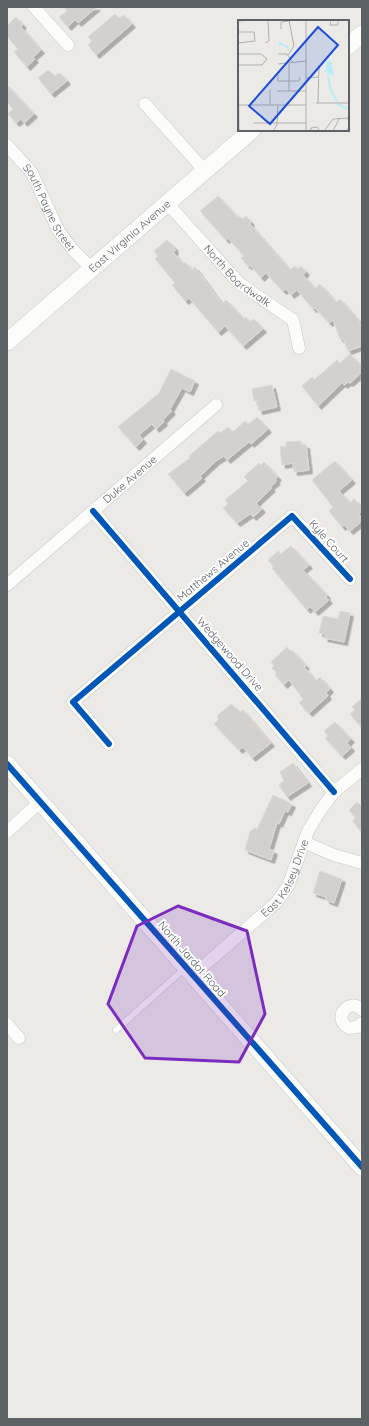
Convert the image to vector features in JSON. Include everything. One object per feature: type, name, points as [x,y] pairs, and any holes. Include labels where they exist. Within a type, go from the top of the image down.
[{"type":"main road","points":[[349,45],[362,34]]},
{"type":"main road","name":"East Virginia Avenue","points":[[7,342],[251,131]]},
{"type":"main road","name":"North Jardot Road","points":[[7,764],[362,1167]]},
{"type":"street","points":[[34,7],[68,45]]},
{"type":"street","points":[[145,104],[205,171]]},
{"type":"street","name":"South Payne Street","points":[[7,145],[32,173],[58,230],[73,250],[92,268]]},
{"type":"street","name":"North Boardwalk","points":[[168,204],[239,282],[294,320],[299,348]]},
{"type":"street","name":"Duke Avenue","points":[[7,584],[216,405]]},
{"type":"street","name":"Wedgewood Drive","points":[[93,511],[334,792]]},
{"type":"street","name":"Matthews Avenue","points":[[109,744],[73,702],[292,516]]},
{"type":"street","name":"Kyle Court","points":[[292,516],[350,579]]},
{"type":"street","name":"East Kelsey Drive","points":[[189,971],[277,902],[288,886],[304,842],[314,820],[334,792],[362,769]]},
{"type":"street","points":[[7,832],[41,801]]},
{"type":"street","points":[[304,842],[334,855],[362,863]]},
{"type":"street","points":[[362,1010],[356,1005],[348,1006],[341,1015],[343,1023],[349,1028],[357,1027],[362,1023]]},
{"type":"street","points":[[7,1024],[19,1038]]},
{"type":"lane","points":[[116,1030],[189,971]]},
{"type":"highlighted area","points":[[178,906],[247,931],[265,1014],[239,1062],[145,1058],[108,1004],[137,926]]},
{"type":"building","points":[[64,7],[97,7],[78,23],[75,20],[68,27],[59,17],[67,11]]},
{"type":"building","points":[[115,14],[119,18],[124,15],[132,24],[96,55],[88,45],[92,41],[88,37]]},
{"type":"building","points":[[16,17],[23,25],[21,27],[41,50],[33,57],[35,59],[27,67],[14,52],[18,49],[7,36],[7,26]]},
{"type":"building","points":[[48,70],[55,76],[60,73],[67,81],[51,94],[38,78]]},
{"type":"building","points":[[7,85],[34,114],[24,123],[21,119],[16,123],[8,114],[13,109],[7,102]]},
{"type":"building","points":[[218,196],[237,217],[238,216],[243,219],[246,216],[251,222],[250,224],[290,270],[295,266],[297,269],[301,266],[306,272],[303,275],[315,289],[320,284],[334,300],[337,302],[340,299],[359,321],[362,329],[362,346],[348,351],[343,338],[340,339],[333,320],[329,323],[315,308],[313,309],[297,290],[291,295],[286,289],[283,291],[266,273],[261,278],[250,265],[248,266],[241,258],[244,256],[228,238],[226,240],[200,211]]},
{"type":"building","points":[[167,240],[174,247],[175,251],[173,252],[183,264],[185,262],[192,270],[195,267],[222,304],[226,300],[244,319],[246,317],[250,322],[254,319],[263,329],[243,346],[225,326],[218,332],[189,298],[185,301],[172,285],[175,283],[155,259],[158,256],[154,251]]},
{"type":"building","points":[[350,354],[362,368],[362,372],[350,383],[348,382],[344,385],[342,383],[318,406],[302,386],[312,377],[314,380],[337,360],[340,363]]},
{"type":"building","points":[[171,369],[195,381],[190,392],[182,388],[170,409],[172,411],[163,420],[164,422],[156,429],[152,424],[139,435],[143,440],[136,447],[118,427],[159,393]]},
{"type":"building","points":[[272,385],[277,407],[259,411],[257,400],[254,401],[252,389]]},
{"type":"building","points":[[257,417],[268,429],[251,444],[249,442],[227,460],[224,456],[216,461],[200,476],[202,478],[184,493],[168,474],[190,458],[189,456],[218,431],[220,433],[228,427],[233,432],[245,421],[249,424]]},
{"type":"building","points":[[301,441],[301,445],[306,445],[309,470],[294,472],[293,463],[282,465],[280,447],[287,446],[286,442]]},
{"type":"building","points":[[335,461],[352,480],[339,491],[350,503],[354,499],[362,507],[362,511],[359,514],[362,521],[350,531],[344,525],[342,527],[329,511],[333,507],[312,480]]},
{"type":"building","points":[[264,462],[278,477],[275,480],[277,481],[270,487],[272,488],[256,503],[262,509],[253,517],[250,514],[237,523],[223,508],[228,504],[225,500],[248,481],[244,477],[259,463],[261,465]]},
{"type":"building","points":[[291,546],[309,565],[303,570],[327,595],[326,597],[329,600],[315,612],[310,607],[307,610],[272,568],[274,567],[268,560],[278,551],[281,554]]},
{"type":"building","points":[[340,611],[350,613],[344,642],[324,638],[326,634],[319,633],[323,616],[338,619]]},
{"type":"building","points":[[287,647],[290,651],[292,650],[306,666],[304,667],[316,681],[320,677],[330,689],[326,693],[328,696],[309,713],[299,703],[303,699],[289,680],[284,685],[275,675],[277,673],[272,668],[274,666],[271,662]]},
{"type":"building","points":[[362,698],[362,728],[350,714],[355,710],[352,707]]},
{"type":"building","points":[[231,704],[240,712],[243,710],[271,743],[252,758],[243,747],[239,750],[214,724],[219,719],[217,716]]},
{"type":"building","points":[[335,722],[351,739],[347,743],[351,748],[342,756],[325,738],[328,736],[324,731]]},
{"type":"building","points":[[293,763],[308,783],[287,797],[279,785],[284,781],[280,772]]},
{"type":"building","points":[[273,795],[292,804],[288,812],[285,811],[279,824],[277,823],[269,849],[274,851],[271,860],[245,850],[250,832],[254,828],[257,829]]},
{"type":"building","points":[[357,802],[362,807],[362,832],[353,822],[355,817],[349,810]]},
{"type":"building","points":[[320,871],[342,879],[334,903],[326,900],[326,897],[313,893]]},
{"type":"cycle path","points":[[93,511],[334,792]]},
{"type":"cycle path","points":[[109,744],[73,702],[292,516],[350,579]]},
{"type":"cycle path","points":[[7,764],[362,1167]]}]
